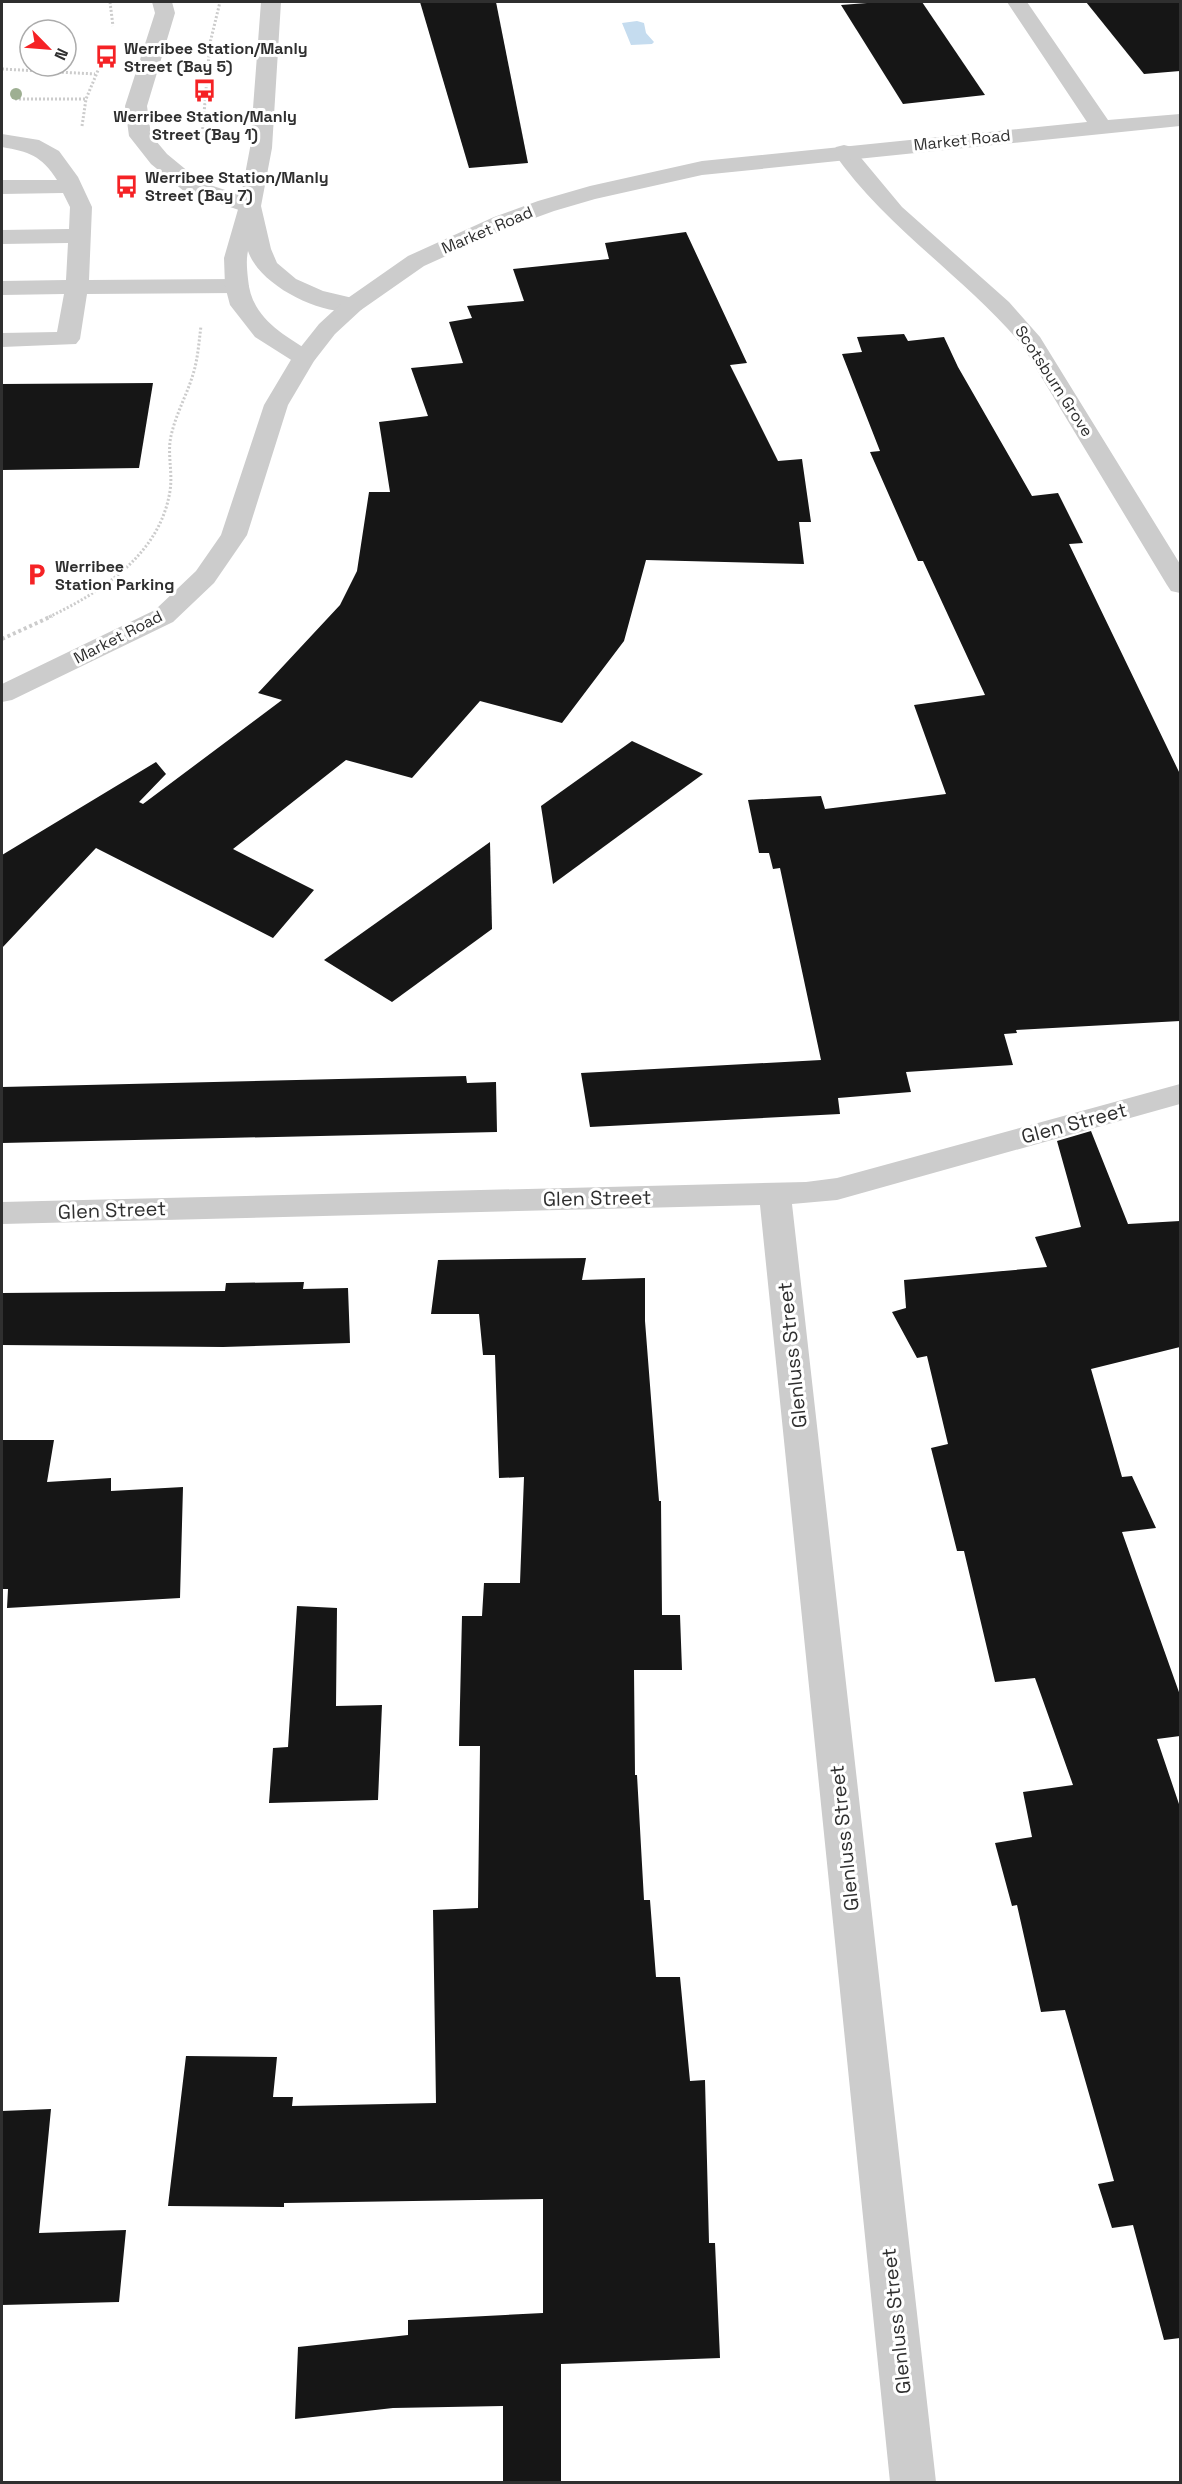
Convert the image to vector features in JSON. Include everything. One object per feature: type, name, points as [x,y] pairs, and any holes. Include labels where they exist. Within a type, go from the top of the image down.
[{"type":"street","points":[[162,2],[165,13],[136,106],[140,136],[159,159],[193,187],[250,206]]},
{"type":"street","points":[[271,2],[261,148],[250,206],[234,258],[242,305],[263,332],[303,358]]},
{"type":"street","points":[[1017,2],[1102,128]]},
{"type":"street","name":"Market Road","points":[[2,694],[164,616],[204,577],[234,535],[276,405],[303,358],[327,329],[353,305],[416,261],[502,222],[557,202],[702,168],[1180,120]]},
{"type":"street","points":[[2,141],[32,145],[51,156],[71,186],[81,207],[81,236],[76,287],[68,339],[2,340]]},
{"type":"street","name":"Scotsburn Grove","points":[[844,152],[895,213],[1005,311],[1032,342],[1180,585]]},
{"type":"street","points":[[2,187],[71,186]]},
{"type":"street","points":[[250,206],[261,256],[270,268],[289,284],[311,296],[353,305]]},
{"type":"street","points":[[2,237],[81,236]]},
{"type":"street","points":[[2,288],[237,286]]},
{"type":"street","name":"Glen Street","points":[[2,1213],[775,1194],[837,1189],[1180,1094]]},
{"type":"street","name":"Glenluss Street","points":[[775,1194],[913,2482]]},
{"type":"path","points":[[201,139],[202,107],[210,44],[220,2]]},
{"type":"path","points":[[2,69],[95,74]]},
{"type":"path","points":[[12,99],[86,99]]},
{"type":"path","points":[[2,639],[59,612],[107,585],[139,555],[158,528],[170,492],[170,440],[196,362],[203,311],[201,286]]},
{"type":"water","points":[[637,21],[644,23],[646,33],[654,42],[652,44],[631,45],[622,23]]},
{"type":"building","points":[[420,2],[496,2],[528,163],[469,168]]},
{"type":"building","points":[[922,2],[985,95],[903,104],[841,5]]},
{"type":"building","points":[[1086,2],[1180,2],[1180,71],[1144,74]]},
{"type":"building","points":[[686,232],[747,363],[730,365],[778,461],[802,459],[811,522],[799,522],[804,564],[646,560],[624,641],[562,723],[480,701],[412,778],[346,760],[233,849],[314,890],[273,938],[96,848],[2,948],[2,855],[156,762],[166,774],[139,802],[143,804],[282,700],[258,693],[340,605],[357,571],[369,492],[390,492],[379,422],[428,416],[411,368],[463,363],[449,322],[472,318],[467,306],[524,301],[513,269],[609,259],[605,243]]},
{"type":"building","points":[[904,334],[908,341],[944,337],[958,367],[1032,496],[1058,493],[1083,543],[1069,544],[1180,774],[1180,1021],[1016,1030],[1017,1033],[1004,1034],[1013,1065],[906,1072],[911,1092],[838,1098],[840,1114],[590,1127],[581,1073],[821,1060],[780,868],[773,869],[769,853],[759,853],[748,800],[821,796],[825,809],[946,794],[914,705],[985,695],[923,561],[918,561],[870,452],[880,451],[842,354],[862,352],[857,337]]},
{"type":"building","points":[[153,383],[139,468],[2,470],[2,384]]},
{"type":"building","points":[[632,741],[703,774],[553,884],[541,806]]},
{"type":"building","points":[[490,842],[492,929],[392,1002],[324,960]]},
{"type":"building","points":[[466,1076],[467,1083],[496,1082],[497,1132],[2,1143],[2,1087]]},
{"type":"building","points":[[1091,1131],[1128,1224],[1180,1221],[1180,1347],[1091,1369],[1122,1477],[1132,1476],[1156,1528],[1122,1532],[1180,1695],[1180,1736],[1157,1739],[1180,1807],[1180,2338],[1164,2340],[1133,2225],[1112,2228],[1098,2184],[1114,2181],[1065,2010],[1041,2012],[1017,1905],[1012,1906],[995,1843],[1032,1837],[1023,1792],[1073,1785],[1035,1678],[995,1682],[964,1551],[957,1551],[931,1448],[948,1444],[927,1356],[917,1358],[892,1312],[906,1308],[904,1280],[1047,1267],[1035,1237],[1081,1227],[1057,1141]]},
{"type":"building","points":[[586,1258],[582,1280],[645,1278],[645,1321],[659,1501],[661,1501],[662,1615],[680,1615],[682,1670],[634,1670],[635,1775],[637,1775],[644,1900],[650,1900],[656,1977],[680,1977],[690,2081],[705,2080],[709,2243],[715,2243],[720,2358],[561,2364],[561,2482],[503,2482],[503,2406],[393,2408],[295,2419],[298,2347],[408,2335],[408,2320],[543,2313],[543,2199],[284,2203],[284,2207],[168,2206],[186,2056],[277,2057],[273,2097],[293,2097],[292,2106],[436,2103],[433,1910],[478,1908],[480,1746],[459,1746],[462,1616],[482,1616],[484,1583],[520,1583],[524,1477],[499,1478],[495,1355],[483,1355],[479,1314],[431,1314],[438,1260]]},
{"type":"building","points":[[304,1282],[303,1289],[348,1288],[350,1343],[223,1347],[2,1345],[2,1293],[225,1291],[226,1283]]},
{"type":"building","points":[[2,1440],[54,1440],[47,1482],[111,1478],[111,1491],[183,1487],[180,1598],[7,1608],[8,1589],[2,1589]]},
{"type":"building","points":[[297,1606],[337,1608],[336,1706],[382,1705],[378,1800],[269,1803],[273,1748],[288,1747]]},
{"type":"building","points":[[51,2109],[39,2233],[126,2230],[119,2302],[2,2305],[2,2111]]},
{"type":"place","name":"Werribee Station/Manly Street (Bay 5)","points":[[106,57]]},
{"type":"place","name":"Werribee Station/Manly Street (Bay 1)","points":[[205,91]]},
{"type":"place","name":"Werribee Station/Manly Street (Bay 7)","points":[[127,186]]},
{"type":"place","name":"Werribee Station Parking","points":[[37,575]]}]
